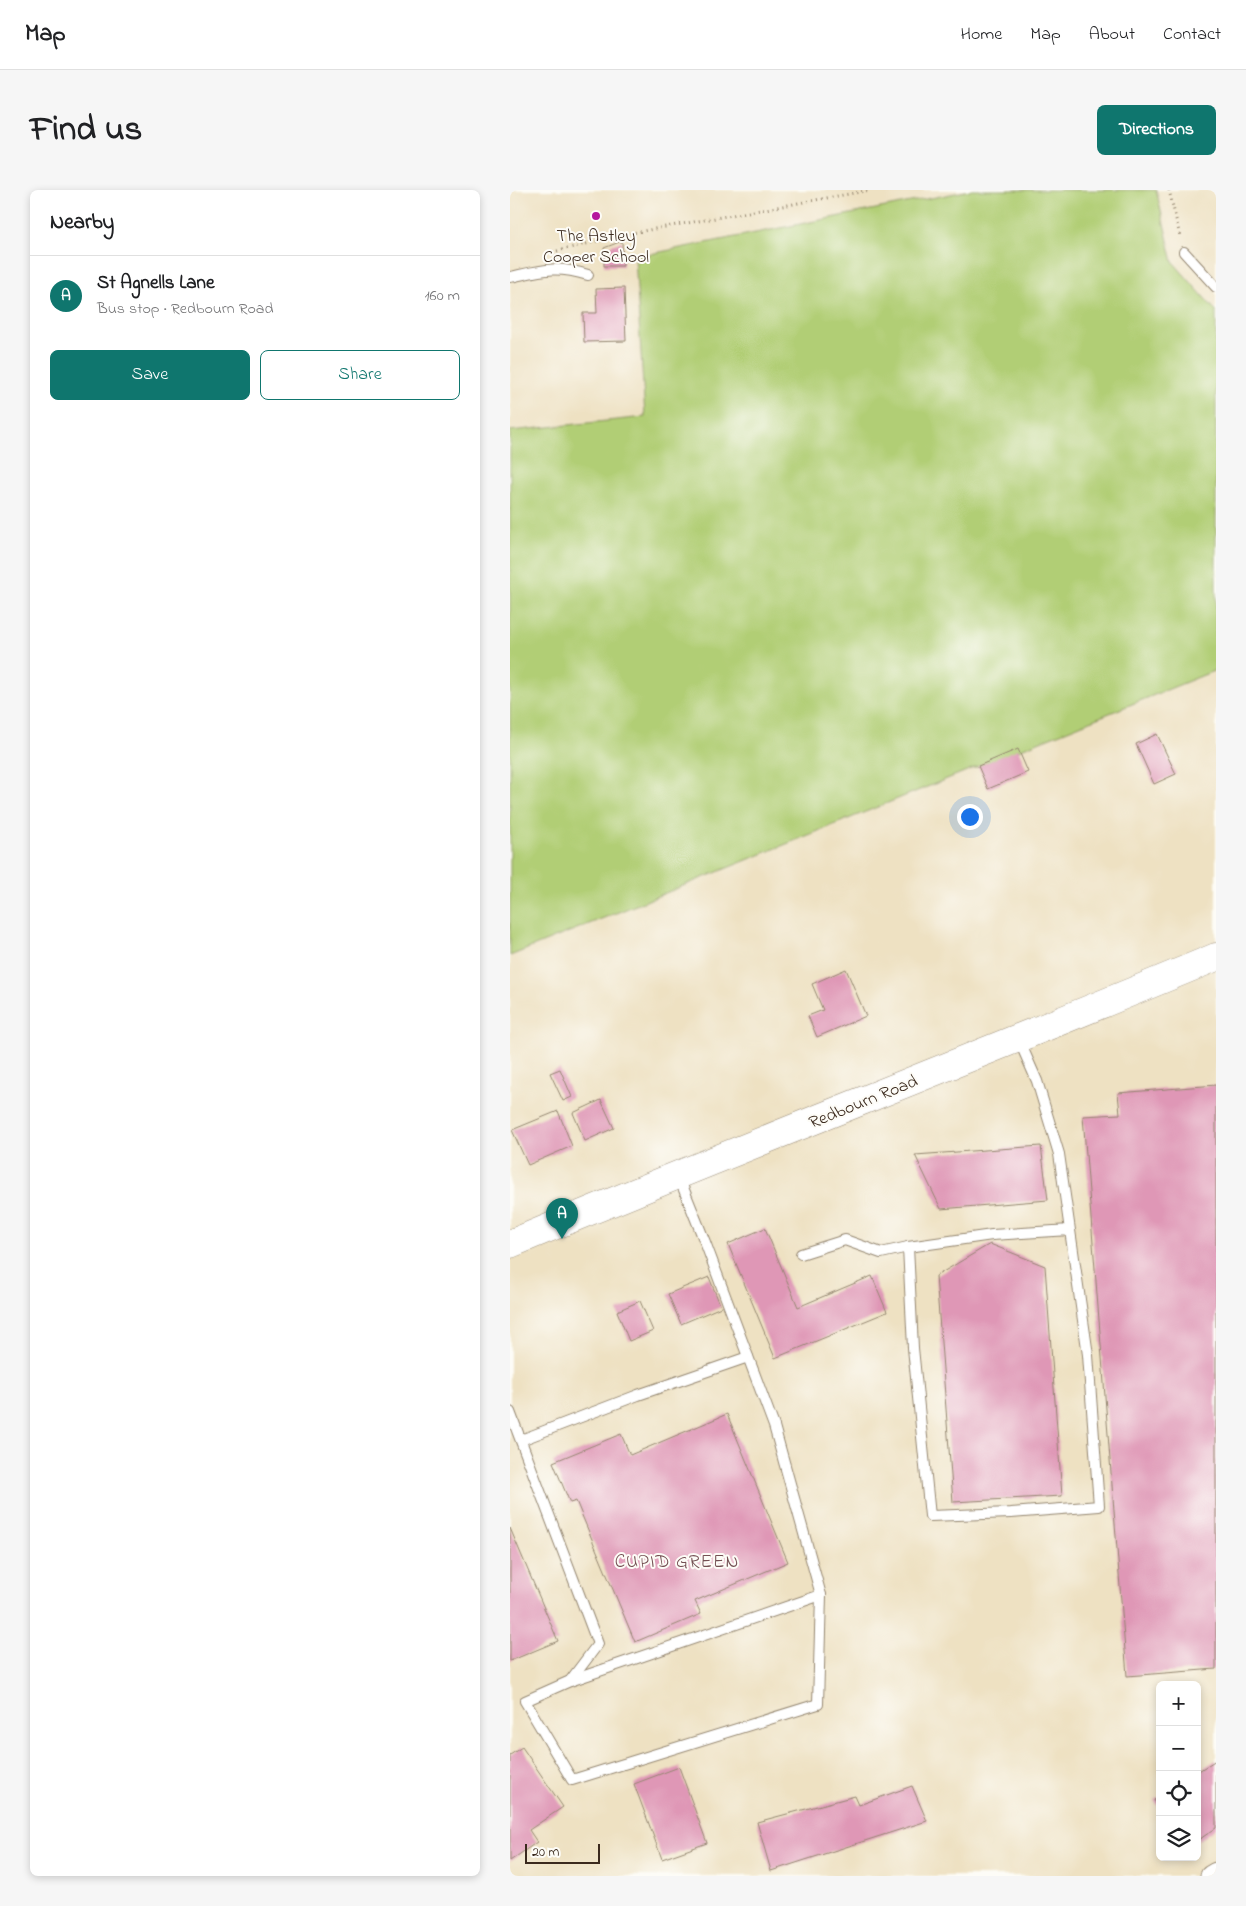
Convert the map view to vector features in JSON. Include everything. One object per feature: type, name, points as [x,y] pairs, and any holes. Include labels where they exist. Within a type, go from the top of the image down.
[{"type":"main road","name":"Redbourn Road","points":[[510,1244],[678,1174],[1019,1039],[1216,957]]},
{"type":"street","points":[[1211,1876],[1216,1873]]},
{"type":"lane","points":[[1184,252],[1216,286]]},
{"type":"lane","points":[[510,277],[549,269],[568,269],[588,275]]},
{"type":"lane","points":[[908,1248],[914,1348],[930,1516],[1011,1513],[1099,1506],[1088,1354],[1059,1154],[1037,1081],[1019,1039]]},
{"type":"lane","points":[[678,1174],[706,1242],[774,1426],[821,1595],[818,1704],[572,1780],[525,1701],[570,1682],[821,1595]]},
{"type":"lane","points":[[801,1254],[845,1240],[881,1253],[992,1235],[1070,1230]]},
{"type":"lane","points":[[521,1440],[638,1395],[748,1357]]},
{"type":"lane","points":[[510,1412],[598,1644],[570,1682]]},
{"type":"path","points":[[552,252],[632,233],[871,190]]},
{"type":"path","points":[[1169,190],[1184,252]]},
{"type":"green space","points":[[971,190],[1156,190],[1173,262],[1216,311],[1216,670],[510,956],[510,431],[645,417],[635,257]]},
{"type":"building","points":[[622,241],[623,266],[604,266],[604,248]]},
{"type":"building","points":[[624,288],[626,341],[584,342],[583,313],[597,313],[596,289]]},
{"type":"building","points":[[1157,734],[1176,774],[1154,784],[1136,744]]},
{"type":"building","points":[[1018,749],[1028,772],[988,789],[978,766]]},
{"type":"building","points":[[846,969],[866,1016],[817,1037],[808,1016],[823,1010],[812,984]]},
{"type":"building","points":[[560,1069],[572,1097],[563,1101],[550,1073]]},
{"type":"building","points":[[1216,1085],[1216,1669],[1127,1676],[1083,1116],[1120,1114],[1118,1093]]},
{"type":"building","points":[[601,1100],[614,1128],[585,1141],[573,1113]]},
{"type":"building","points":[[558,1111],[572,1146],[528,1165],[512,1130]]},
{"type":"building","points":[[1041,1146],[1048,1200],[941,1209],[915,1155]]},
{"type":"building","points":[[765,1228],[798,1307],[872,1276],[887,1312],[775,1358],[728,1244]]},
{"type":"building","points":[[990,1244],[1045,1266],[1062,1496],[953,1502],[936,1276]]},
{"type":"building","points":[[709,1277],[721,1307],[681,1324],[668,1294]]},
{"type":"building","points":[[640,1301],[653,1331],[629,1341],[617,1311]]},
{"type":"building","points":[[727,1414],[788,1562],[695,1601],[701,1614],[635,1642],[576,1501],[570,1503],[553,1462],[621,1434],[630,1455]]},
{"type":"building","points":[[510,1528],[558,1641],[510,1661]]},
{"type":"building","points":[[522,1747],[563,1807],[529,1830],[537,1842],[510,1861],[510,1755]]},
{"type":"building","points":[[1216,1760],[1216,1828],[1201,1838],[1201,1771]]},
{"type":"building","points":[[679,1767],[707,1843],[662,1859],[634,1784]]},
{"type":"building","points":[[912,1786],[927,1821],[771,1871],[757,1822],[855,1796],[859,1805]]},
{"type":"place","name":"The Astley Cooper School","points":[[596,216]]},
{"type":"place","name":"St Agnells Lane","points":[[562,1239]]},
{"type":"district","name":"CUPID GREEN","points":[[677,1560]]}]
